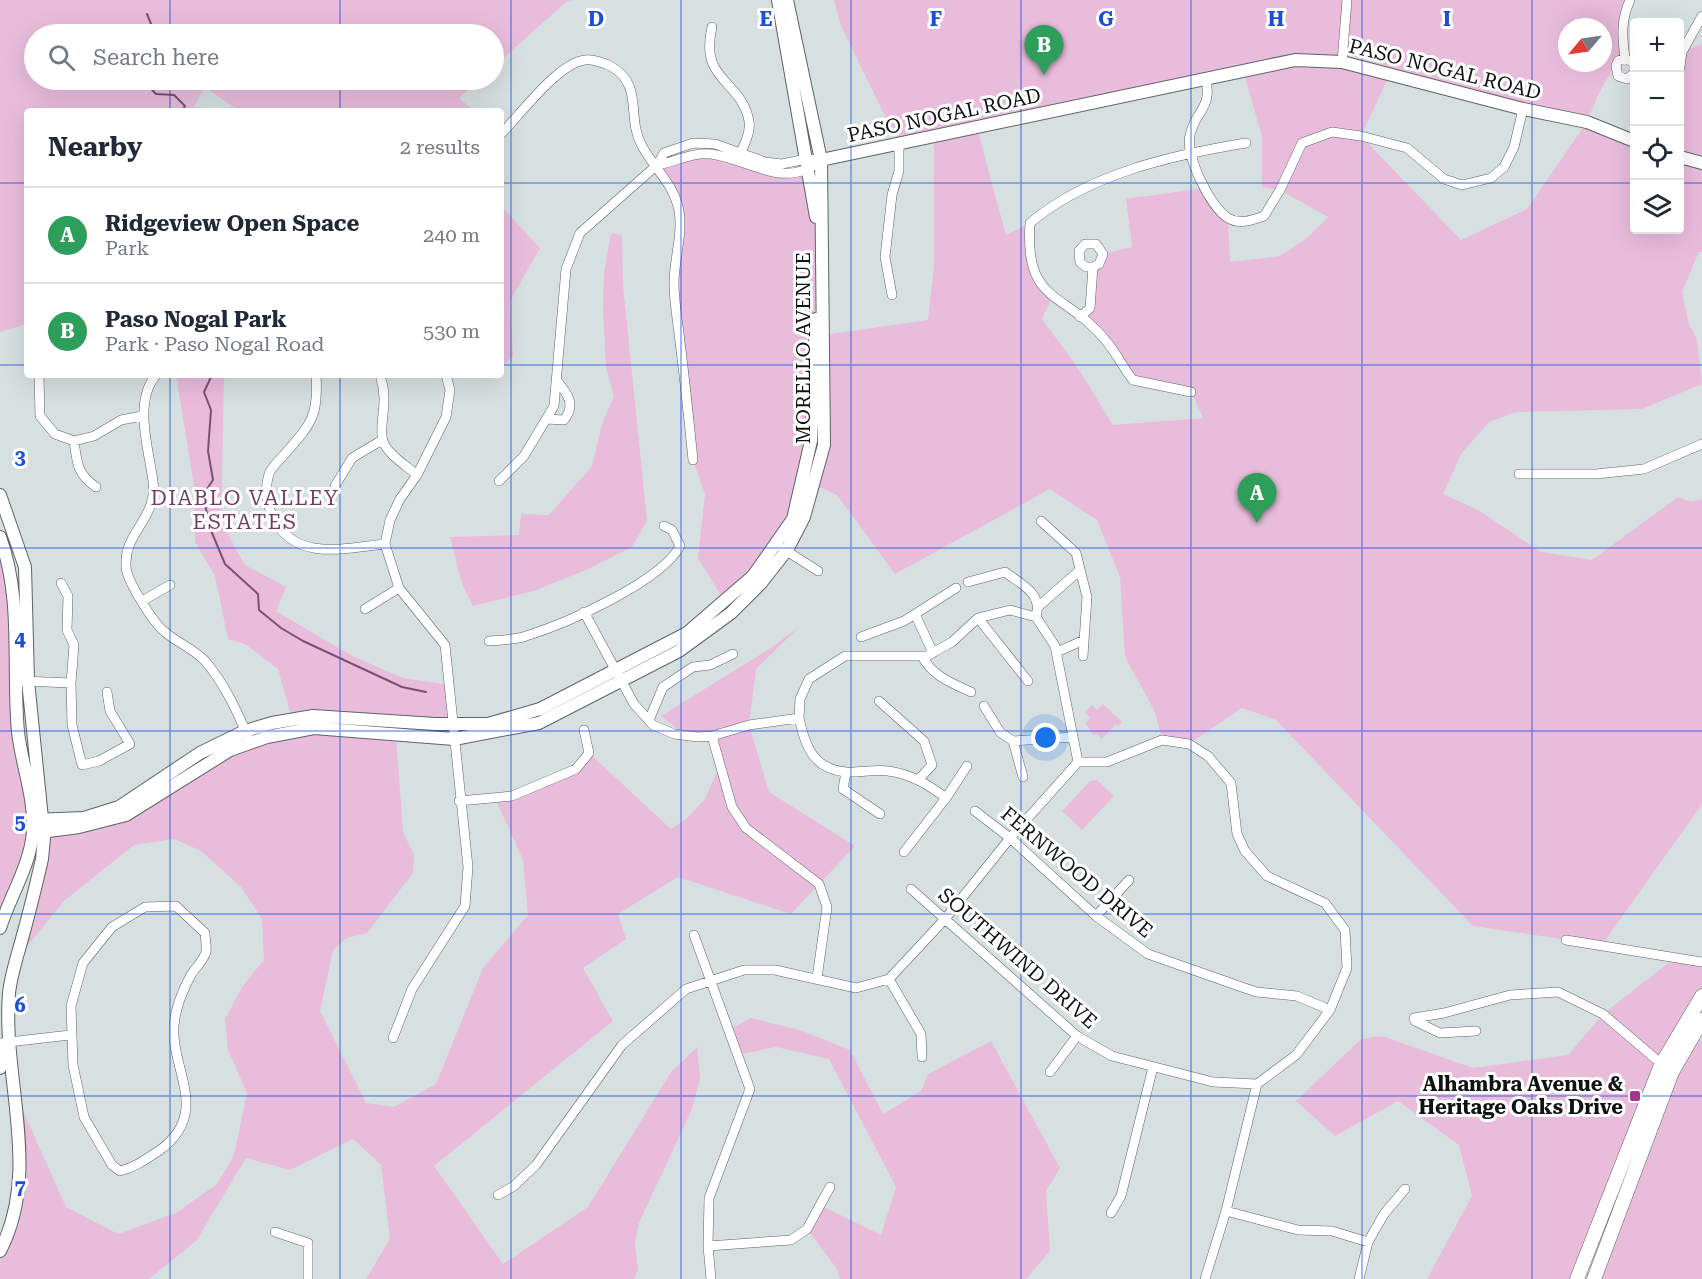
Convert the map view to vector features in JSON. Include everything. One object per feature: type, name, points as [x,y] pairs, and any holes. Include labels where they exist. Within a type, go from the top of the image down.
[{"type":"main road","points":[[1577,1279],[1667,1068],[1702,996]]},
{"type":"main road","points":[[1594,1279],[1667,1068],[1702,1020]]},
{"type":"street","name":"MORELLO AVENUE","points":[[38,827],[79,827],[126,814],[230,750],[247,736],[272,723],[313,716],[454,725],[488,724],[540,709],[687,633],[753,576],[782,547],[793,519],[811,441],[816,335],[816,210],[778,0]]},
{"type":"street","name":"MORELLO AVENUE","points":[[247,736],[314,728],[454,739],[539,723],[679,651],[731,613],[761,584],[782,547],[804,517],[824,445],[821,160],[787,0]]},
{"type":"street","points":[[1342,62],[1347,0]]},
{"type":"street","points":[[1625,58],[1622,34],[1624,14],[1630,0]]},
{"type":"street","points":[[1684,48],[1702,16]]},
{"type":"street","points":[[712,27],[708,45],[709,58],[715,70],[743,105],[750,122],[737,161]]},
{"type":"street","points":[[1630,60],[1625,58],[1618,61],[1616,66],[1618,76],[1627,79],[1630,77]]},
{"type":"street","points":[[504,131],[556,77],[571,65],[586,59],[618,70],[629,85],[635,101],[637,134],[641,145],[674,192],[679,212],[680,237],[674,282],[693,460]]},
{"type":"street","name":"PASO NOGAL ROAD","points":[[821,160],[1295,60],[1342,62],[1523,109],[1587,122],[1630,139]]},
{"type":"street","points":[[1206,79],[1209,96],[1189,136],[1190,152],[1204,188],[1219,209],[1228,218],[1245,222],[1264,216],[1280,190],[1302,143],[1332,132],[1361,136],[1407,148],[1444,179],[1462,185],[1491,178],[1504,166],[1514,147],[1523,109]]},
{"type":"street","points":[[499,481],[524,456],[554,406],[558,381],[559,328],[566,268],[580,233],[657,165],[664,153],[693,143],[715,144],[765,162],[807,165]]},
{"type":"street","points":[[1191,392],[1133,380],[1107,342],[1080,317],[1052,297],[1032,270],[1028,250],[1030,223],[1052,204],[1130,170],[1190,152],[1246,143]]},
{"type":"street","points":[[892,295],[885,257],[892,195],[899,171],[899,144]]},
{"type":"street","points":[[657,165],[691,154],[712,154],[759,170],[786,173],[821,160]]},
{"type":"street","points":[[1684,158],[1702,163]]},
{"type":"street","points":[[1080,317],[1090,308],[1093,267]]},
{"type":"street","points":[[39,378],[40,416],[55,434],[74,441],[94,436],[121,420],[142,416]]},
{"type":"street","points":[[153,378],[142,416],[154,485],[150,512],[130,540],[126,567],[142,601],[162,631],[204,659],[226,689],[247,736]]},
{"type":"street","points":[[316,378],[318,402],[311,422],[269,472],[266,494],[270,512],[279,529],[292,542],[313,549],[386,544]]},
{"type":"street","points":[[393,1038],[412,989],[465,906],[468,867],[459,801],[454,725],[445,645],[399,588],[386,544],[390,520],[400,499],[417,475],[446,417],[450,390],[447,378]]},
{"type":"street","points":[[381,379],[387,394],[382,440],[388,449],[417,475]]},
{"type":"street","points":[[546,419],[564,420],[571,408],[570,398],[558,381]]},
{"type":"street","points":[[335,486],[352,459],[382,440]]},
{"type":"street","points":[[74,441],[77,465],[84,478],[96,487]]},
{"type":"street","points":[[1519,474],[1596,474],[1644,469],[1702,444]]},
{"type":"street","points":[[0,495],[25,567],[18,734],[38,827],[42,859],[9,993],[0,1068]]},
{"type":"street","points":[[1041,521],[1076,554],[1087,597],[1083,656]]},
{"type":"street","points":[[489,641],[524,637],[584,612],[657,573],[674,558],[680,546],[672,530],[664,526]]},
{"type":"street","points":[[0,537],[13,577],[22,681],[41,790],[38,827],[0,928]]},
{"type":"street","points":[[782,547],[818,571]]},
{"type":"street","points":[[1036,617],[1039,606],[1080,570]]},
{"type":"street","points":[[968,582],[1005,572],[1035,594],[1039,606]]},
{"type":"street","points":[[61,583],[68,596],[67,630],[74,645],[71,683],[72,725],[82,765],[99,761],[130,744],[110,711],[107,692]]},
{"type":"street","points":[[142,601],[170,585]]},
{"type":"street","points":[[365,609],[399,588]]},
{"type":"street","points":[[861,637],[915,614],[956,588]]},
{"type":"street","points":[[946,798],[919,779],[888,770],[846,772],[824,767],[805,745],[798,718],[800,699],[809,680],[845,656],[922,656],[933,653],[952,642],[978,618],[1010,610],[1036,617],[1056,646],[1078,762]]},
{"type":"street","points":[[584,612],[634,704],[653,725],[674,734],[712,736],[749,725],[798,718]]},
{"type":"street","points":[[915,614],[933,653]]},
{"type":"street","points":[[978,618],[1028,681]]},
{"type":"street","points":[[1057,652],[1084,640]]},
{"type":"street","points":[[649,720],[663,687],[693,667],[710,665],[733,654]]},
{"type":"street","points":[[922,656],[927,667],[940,677],[971,692]]},
{"type":"street","points":[[22,681],[71,683]]},
{"type":"street","points":[[879,701],[924,741],[932,765],[919,779]]},
{"type":"street","points":[[984,706],[1000,732],[1013,741],[1073,737]]},
{"type":"street","points":[[459,801],[512,796],[576,769],[589,753],[584,730]]},
{"type":"street","points":[[712,736],[732,807],[746,828],[819,884],[827,908],[817,978]]},
{"type":"street","points":[[498,1195],[514,1186],[536,1165],[622,1044],[686,989],[744,970],[775,970],[856,988],[889,979],[945,919],[1010,838],[1078,762],[1107,762],[1162,740],[1189,744],[1208,756],[1231,783],[1237,834],[1245,851],[1267,876],[1325,903],[1345,930],[1347,968],[1330,1010],[1296,1055],[1257,1084],[1226,1211],[1205,1279]]},
{"type":"street","points":[[1013,741],[1023,777]]},
{"type":"street","points":[[904,852],[946,798],[967,766]]},
{"type":"street","points":[[846,772],[843,789],[880,814]]},
{"type":"street","name":"FERNWOOD DRIVE","points":[[975,811],[1010,838],[1096,916],[1148,954],[1256,992],[1298,996],[1330,1010]]},
{"type":"street","points":[[1096,916],[1129,880]]},
{"type":"street","name":"SOUTHWIND DRIVE","points":[[910,890],[1077,1036],[1112,1056],[1214,1082],[1257,1084]]},
{"type":"street","points":[[176,906],[205,933],[206,953],[190,978],[175,1016],[173,1037],[187,1095],[184,1119],[180,1132],[137,1167],[120,1171],[112,1165],[84,1117],[77,1090],[70,1035],[71,1006],[83,963],[112,927],[145,907],[176,906]]},
{"type":"street","points":[[694,935],[750,1089],[709,1198],[708,1246],[711,1279]]},
{"type":"street","points":[[1566,940],[1702,962]]},
{"type":"street","points":[[889,979],[921,1034],[922,1057]]},
{"type":"street","points":[[1476,1031],[1440,1033],[1415,1021],[1414,1018],[1444,1013],[1510,995],[1558,992],[1603,1014],[1667,1068]]},
{"type":"street","points":[[4,1045],[70,1035]]},
{"type":"street","points":[[1050,1072],[1077,1036]]},
{"type":"street","points":[[0,1251],[8,1236],[20,1191],[21,1150],[4,1045]]},
{"type":"street","points":[[1111,1213],[1121,1196],[1153,1067]]},
{"type":"street","points":[[708,1246],[791,1240],[807,1229],[830,1187]]},
{"type":"street","points":[[1359,1279],[1368,1242],[1384,1214],[1405,1189]]},
{"type":"street","points":[[1226,1211],[1298,1230],[1332,1231],[1368,1242]]},
{"type":"street","points":[[275,1232],[308,1243],[308,1279]]},
{"type":"shaded area","points":[[0,0],[574,0],[567,1],[504,58],[504,24],[24,24],[24,90],[203,90],[194,108],[24,108],[24,325],[0,332]]},
{"type":"shaded area","points":[[834,0],[1630,0],[1624,14],[1625,58],[1607,79],[1587,121],[1630,139],[1630,234],[1684,234],[1684,51],[1702,44],[1702,252],[1699,252],[1682,292],[1689,324],[1697,340],[1702,384],[1642,409],[1516,412],[1489,422],[1461,454],[1443,494],[1478,510],[1541,552],[1592,560],[1678,497],[1691,502],[1702,499],[1702,804],[1602,945],[1473,926],[1276,720],[1242,708],[1189,744],[1162,740],[1155,712],[1125,657],[1120,577],[1097,520],[1050,489],[895,574],[837,495],[813,484],[824,445],[824,335],[928,320],[934,266],[934,138],[899,144],[841,26]],"holes":[[[1243,70],[1262,137],[1262,187],[1280,190],[1328,217],[1307,238],[1280,256],[1230,262],[1228,218],[1204,188],[1126,199],[1132,247],[1103,254],[1093,277],[1090,308],[1080,317],[1133,380],[1191,392],[1203,418],[1113,425],[1076,365],[1042,319],[1052,297],[1028,250],[1030,223],[1006,235],[977,128]],[[1390,74],[1587,122],[1527,209],[1461,240],[1361,136]]]},
{"type":"shaded area","points":[[209,90],[468,90],[459,98],[471,108],[235,108]]},
{"type":"shaded area","points":[[712,154],[759,170],[809,171],[816,210],[811,441],[793,519],[725,602],[698,558],[705,494],[693,460],[674,282],[679,212],[657,165]]},
{"type":"shaded area","points":[[504,209],[540,248],[510,301],[513,357],[504,364]]},
{"type":"shaded area","points":[[611,233],[622,235],[623,285],[647,521],[632,547],[586,570],[534,591],[473,606],[462,584],[450,537],[519,535],[521,514],[549,515],[592,466],[603,421],[614,397],[606,367],[603,308],[604,274]]},
{"type":"shaded area","points":[[176,378],[225,378],[221,522],[245,565],[286,587],[276,611],[352,656],[403,678],[451,685],[454,725],[292,719],[278,669],[245,644],[228,639],[215,576],[195,542],[194,486]]},
{"type":"shaded area","points":[[0,537],[33,833],[0,928]]},
{"type":"shaded area","points":[[799,627],[756,669],[749,725],[769,792],[855,846],[791,914],[678,877],[618,914],[626,939],[583,968],[613,1021],[434,1166],[503,1264],[588,1207],[671,1072],[697,1047],[700,1078],[692,1109],[639,1223],[635,1242],[638,1271],[634,1279],[366,1279],[390,1239],[381,1165],[353,1139],[290,1170],[246,1158],[196,1241],[149,1279],[0,1279],[0,1251],[20,1191],[12,1086],[66,1207],[118,1234],[176,1213],[217,1184],[234,1155],[247,1093],[228,1050],[225,1019],[244,984],[264,960],[262,919],[241,887],[201,851],[174,839],[134,845],[64,901],[16,960],[44,838],[126,815],[230,750],[314,728],[396,736],[403,832],[414,855],[413,873],[367,933],[346,938],[333,950],[320,1011],[366,1103],[394,1107],[436,1084],[483,968],[528,915],[523,860],[495,798],[576,769],[589,753],[671,829],[687,818],[705,799],[720,765],[712,737],[686,736],[661,716],[771,648]]},
{"type":"shaded area","points":[[1103,704],[1122,722],[1118,726],[1116,724],[1102,739],[1094,735],[1085,723],[1090,718],[1085,712],[1092,705],[1097,710]]},
{"type":"shaded area","points":[[1097,780],[1114,796],[1082,830],[1062,811],[1090,781]]},
{"type":"shaded area","points":[[1676,957],[1702,962],[1702,996],[1684,1023],[1577,1279],[1427,1279],[1472,1196],[1459,1145],[1398,1101],[1335,1136],[1296,1101],[1361,1039],[1382,1036],[1473,1068],[1568,1055],[1603,1014]]},
{"type":"shaded area","points":[[751,1018],[802,1031],[850,1050],[883,1114],[921,1091],[928,1074],[991,1041],[1060,1168],[1046,1191],[1050,1251],[1026,1279],[840,1279],[837,1269],[807,1229],[820,1205],[881,1235],[896,1187],[829,1059],[776,1047],[737,1055],[728,1030]]},
{"type":"shaded area","points":[[1694,1034],[1702,1041],[1702,1279],[1594,1279]]},
{"type":"waterway","points":[[147,14],[151,24]]},
{"type":"waterway","points":[[152,90],[156,94],[174,95],[185,106],[184,108]]},
{"type":"waterway","points":[[211,378],[204,392],[211,410],[208,451],[213,480],[203,495],[210,528],[225,564],[258,594],[259,610],[281,628],[303,641],[402,687],[426,692]]},
{"type":"place","name":"Paso Nogal Park","points":[[1044,75]]},
{"type":"place","name":"Ridgeview Open Space","points":[[1257,523]]},
{"type":"place","name":"Alhambra Avenue & Heritage Oaks Drive","points":[[1635,1096]]},
{"type":"district","name":"DIABLO VALLEY ESTATES","points":[[245,510]]}]
